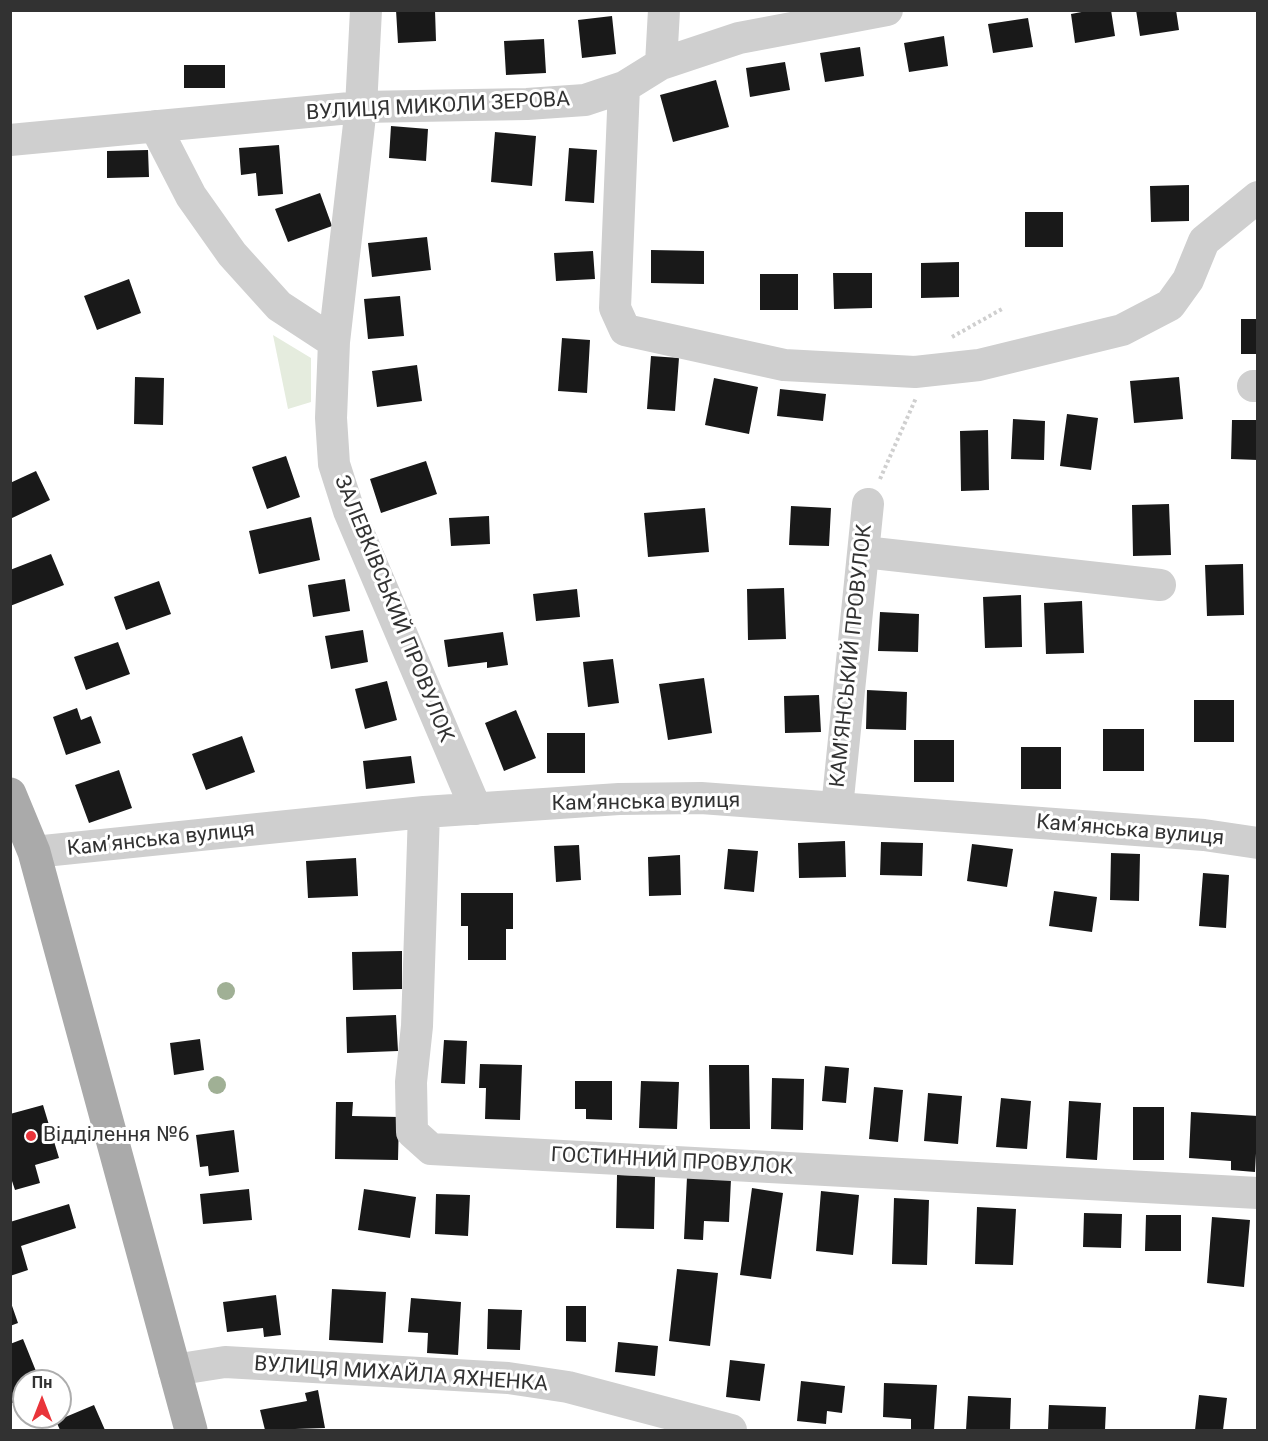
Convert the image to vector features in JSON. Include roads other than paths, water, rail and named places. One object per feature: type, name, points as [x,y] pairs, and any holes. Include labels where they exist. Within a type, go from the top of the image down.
[{"type":"main road","points":[[10,794],[191,1431]]},
{"type":"street","name":"ЗАЛЕВКІВСЬКИЙ ПРОВУЛОК","points":[[366,10],[361,107],[334,342],[331,418],[334,464],[349,511],[476,809]]},
{"type":"street","points":[[661,64],[664,10]]},
{"type":"street","name":"ВУЛИЦЯ МИКОЛИ ЗЕРОВА","points":[[10,140],[361,107],[527,104],[585,100],[624,87],[661,64],[739,38],[887,10]]},
{"type":"street","points":[[624,87],[615,308],[625,330],[784,365],[915,372],[979,365],[1122,330],[1170,305],[1188,280],[1204,241],[1257,197]]},
{"type":"street","points":[[155,126],[191,196],[232,254],[279,306],[334,342]]},
{"type":"street","name":"КАМ'ЯНСЬКИЙ ПРОВУЛОК","points":[[837,808],[868,504]]},
{"type":"street","points":[[864,552],[1160,585]]},
{"type":"street","name":"Камʼянська вулиця","points":[[23,836],[619,799],[701,798],[1204,835],[1257,843]]},
{"type":"street","name":"ГОСТИННИЙ ПРОВУЛОК","points":[[424,812],[417,1026],[411,1082],[412,1132],[431,1149],[1257,1193]]},
{"type":"street","name":"ВУЛИЦЯ МИХАЙЛА ЯХНЕНКА","points":[[174,1370],[225,1362],[508,1378],[568,1387],[731,1431]]},
{"type":"place","name":"Відділення №6","points":[[31,1136]]}]
